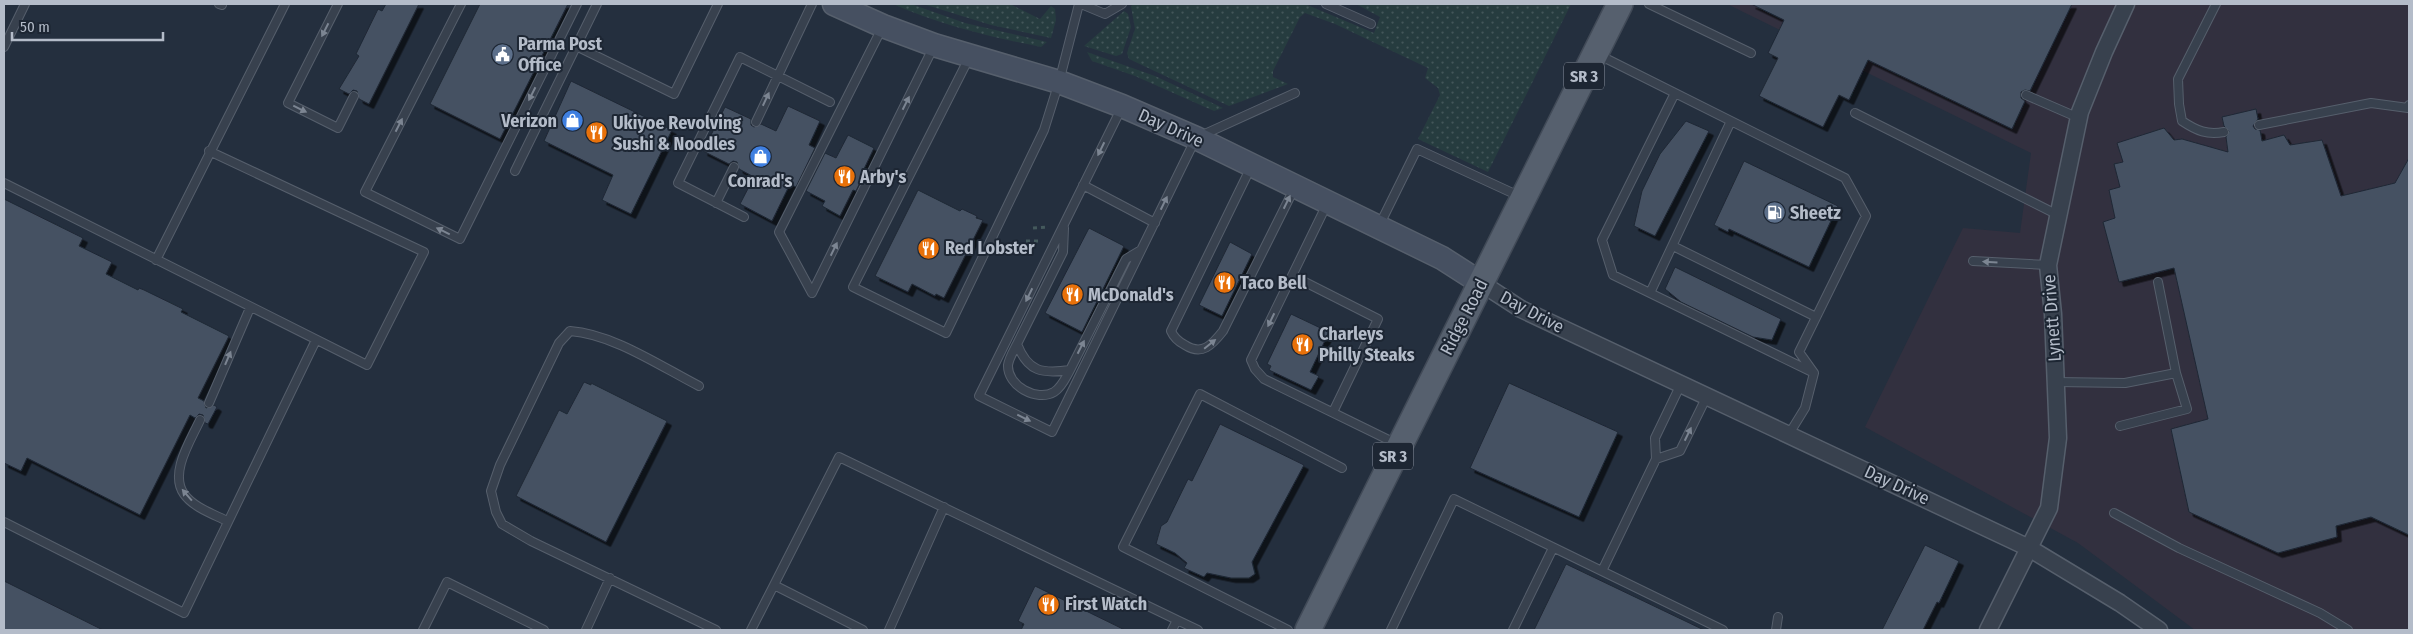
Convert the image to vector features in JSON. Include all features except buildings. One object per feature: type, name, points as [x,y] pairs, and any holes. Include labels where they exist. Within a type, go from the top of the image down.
[{"type":"main road","name":"Ridge Road","points":[[1308,630],[1398,445],[1481,284],[1620,4]]},
{"type":"street","name":"Day Drive","points":[[834,4],[934,46],[1059,82],[1122,106],[1196,138],[1442,258],[1521,309],[2029,548],[2120,603],[2159,630]]},
{"type":"street","name":"Lynett Drive","points":[[1988,630],[2048,508],[2058,438],[2048,266],[2079,118],[2104,52],[2126,4]]},
{"type":"lane","points":[[4,47],[25,4]]},
{"type":"lane","points":[[156,260],[209,151],[285,4]]},
{"type":"lane","points":[[338,4],[288,103],[338,128],[354,96]]},
{"type":"lane","points":[[461,4],[365,192],[460,239],[577,4]]},
{"type":"lane","points":[[515,172],[597,4]]},
{"type":"lane","points":[[576,46],[674,94],[718,4]]},
{"type":"lane","points":[[756,122],[812,4]]},
{"type":"lane","points":[[970,57],[853,287],[946,333],[1044,130],[1080,4],[1105,14],[1122,4]]},
{"type":"lane","points":[[1326,4],[1371,24]]},
{"type":"lane","points":[[1649,4],[1751,53]]},
{"type":"lane","points":[[2216,4],[2178,79],[2179,104],[2182,121],[2197,132],[2214,134],[2224,132]]},
{"type":"lane","points":[[883,26],[779,232],[812,293],[934,46]]},
{"type":"lane","points":[[1595,53],[1846,178],[1866,216],[1799,352],[1814,373],[1805,408],[1789,434]]},
{"type":"lane","points":[[744,217],[678,183],[740,57],[830,102]]},
{"type":"lane","points":[[1122,106],[979,396],[1052,432],[1196,138],[1295,93]]},
{"type":"lane","points":[[1675,93],[1602,240],[1613,275],[1814,373]]},
{"type":"lane","points":[[2026,95],[2079,118]]},
{"type":"lane","points":[[2259,125],[2372,103],[2408,108],[2409,105]]},
{"type":"lane","points":[[1855,113],[2058,215]]},
{"type":"lane","points":[[1650,294],[1731,122]]},
{"type":"lane","points":[[1378,228],[1417,149],[1524,198]]},
{"type":"lane","points":[[4,183],[367,365],[424,252],[209,151]]},
{"type":"lane","points":[[1252,166],[1171,332],[1181,343],[1196,351],[1206,349],[1223,331],[1295,186]]},
{"type":"lane","points":[[716,203],[734,167]]},
{"type":"lane","points":[[1083,185],[1155,223]]},
{"type":"lane","points":[[1327,203],[1251,360],[1264,379],[1398,445]]},
{"type":"lane","points":[[1064,223],[1063,252],[1008,364],[1009,373],[1013,381],[1028,391],[1048,395],[1056,391],[1070,370],[1126,259],[1141,250]]},
{"type":"lane","points":[[1673,246],[1816,317]]},
{"type":"lane","points":[[1973,261],[2048,266]]},
{"type":"lane","points":[[1293,276],[1378,320],[1332,412]]},
{"type":"lane","points":[[2120,426],[2188,409],[2176,373],[2158,282]]},
{"type":"lane","points":[[209,403],[250,308]]},
{"type":"lane","points":[[699,386],[621,346],[586,332],[570,331],[559,343],[500,465],[491,491],[496,512],[502,524],[531,541],[716,630]]},
{"type":"lane","points":[[4,522],[184,613],[316,340]]},
{"type":"lane","points":[[1017,344],[1022,357],[1031,366],[1049,373],[1070,370]]},
{"type":"lane","points":[[2056,382],[2125,384],[2176,373]]},
{"type":"lane","points":[[1602,571],[1656,459],[1655,438],[1681,384]]},
{"type":"lane","points":[[1288,630],[1123,547],[1200,394],[1342,468]]},
{"type":"lane","points":[[1656,459],[1680,450],[1707,396]]},
{"type":"lane","points":[[200,420],[181,466],[180,487],[185,496],[197,505],[227,521]]},
{"type":"lane","points":[[751,630],[839,457],[1198,630]]},
{"type":"lane","points":[[1391,630],[1454,498],[1723,630]]},
{"type":"lane","points":[[889,630],[944,507]]},
{"type":"lane","points":[[2114,513],[2180,548],[2320,613],[2348,630]]},
{"type":"lane","points":[[1512,630],[1553,548]]},
{"type":"lane","points":[[586,630],[610,578]]},
{"type":"lane","points":[[422,630],[447,582],[544,630]]},
{"type":"lane","points":[[774,585],[864,630]]},
{"type":"lane","points":[[1776,630],[1778,617]]},
{"type":"lane","points":[[1172,630],[1176,620]]},
{"type":"path","points":[[1033,228],[1052,227]]},
{"type":"shaded area","points":[[1727,4],[2409,4],[2409,630],[2195,630],[2078,543],[1865,427],[1963,228],[2020,233],[2031,153]]},
{"type":"green space","points":[[893,4],[911,4],[965,23],[1047,42],[1041,47],[984,35],[929,18]]},
{"type":"green space","points":[[923,4],[1010,4],[1040,19],[1051,6],[1055,9],[1056,20],[1051,38],[991,25]]},
{"type":"green space","points":[[1134,4],[1305,4],[1374,33],[1380,17],[1356,4],[1571,4],[1488,172],[1418,139],[1440,95],[1438,88],[1425,78],[1428,68],[1335,24],[1305,13],[1300,17],[1273,71],[1273,77],[1288,84],[1229,106],[1129,59],[1127,53],[1135,29],[1131,6]]},
{"type":"green space","points":[[1124,11],[1128,14],[1131,27],[1122,54],[1116,56],[1084,46]]},
{"type":"green space","points":[[1087,52],[1155,76],[1223,108],[1214,111],[1135,76],[1092,61]]},
{"type":"place","name":"Parma Post Office","points":[[502,54]]},
{"type":"place","name":"Verizon","points":[[573,121]]},
{"type":"place","name":"Ukiyoe Revolving Sushi & Noodles","points":[[597,133]]},
{"type":"place","name":"Conrad's","points":[[760,156]]},
{"type":"place","name":"Arby's","points":[[844,177]]},
{"type":"place","name":"Sheetz","points":[[1774,213]]},
{"type":"place","name":"Red Lobster","points":[[929,248]]},
{"type":"place","name":"Taco Bell","points":[[1224,283]]},
{"type":"place","name":"McDonald's","points":[[1072,295]]},
{"type":"place","name":"Charleys Philly Steaks","points":[[1303,344]]},
{"type":"place","name":"First Watch","points":[[1049,604]]}]
